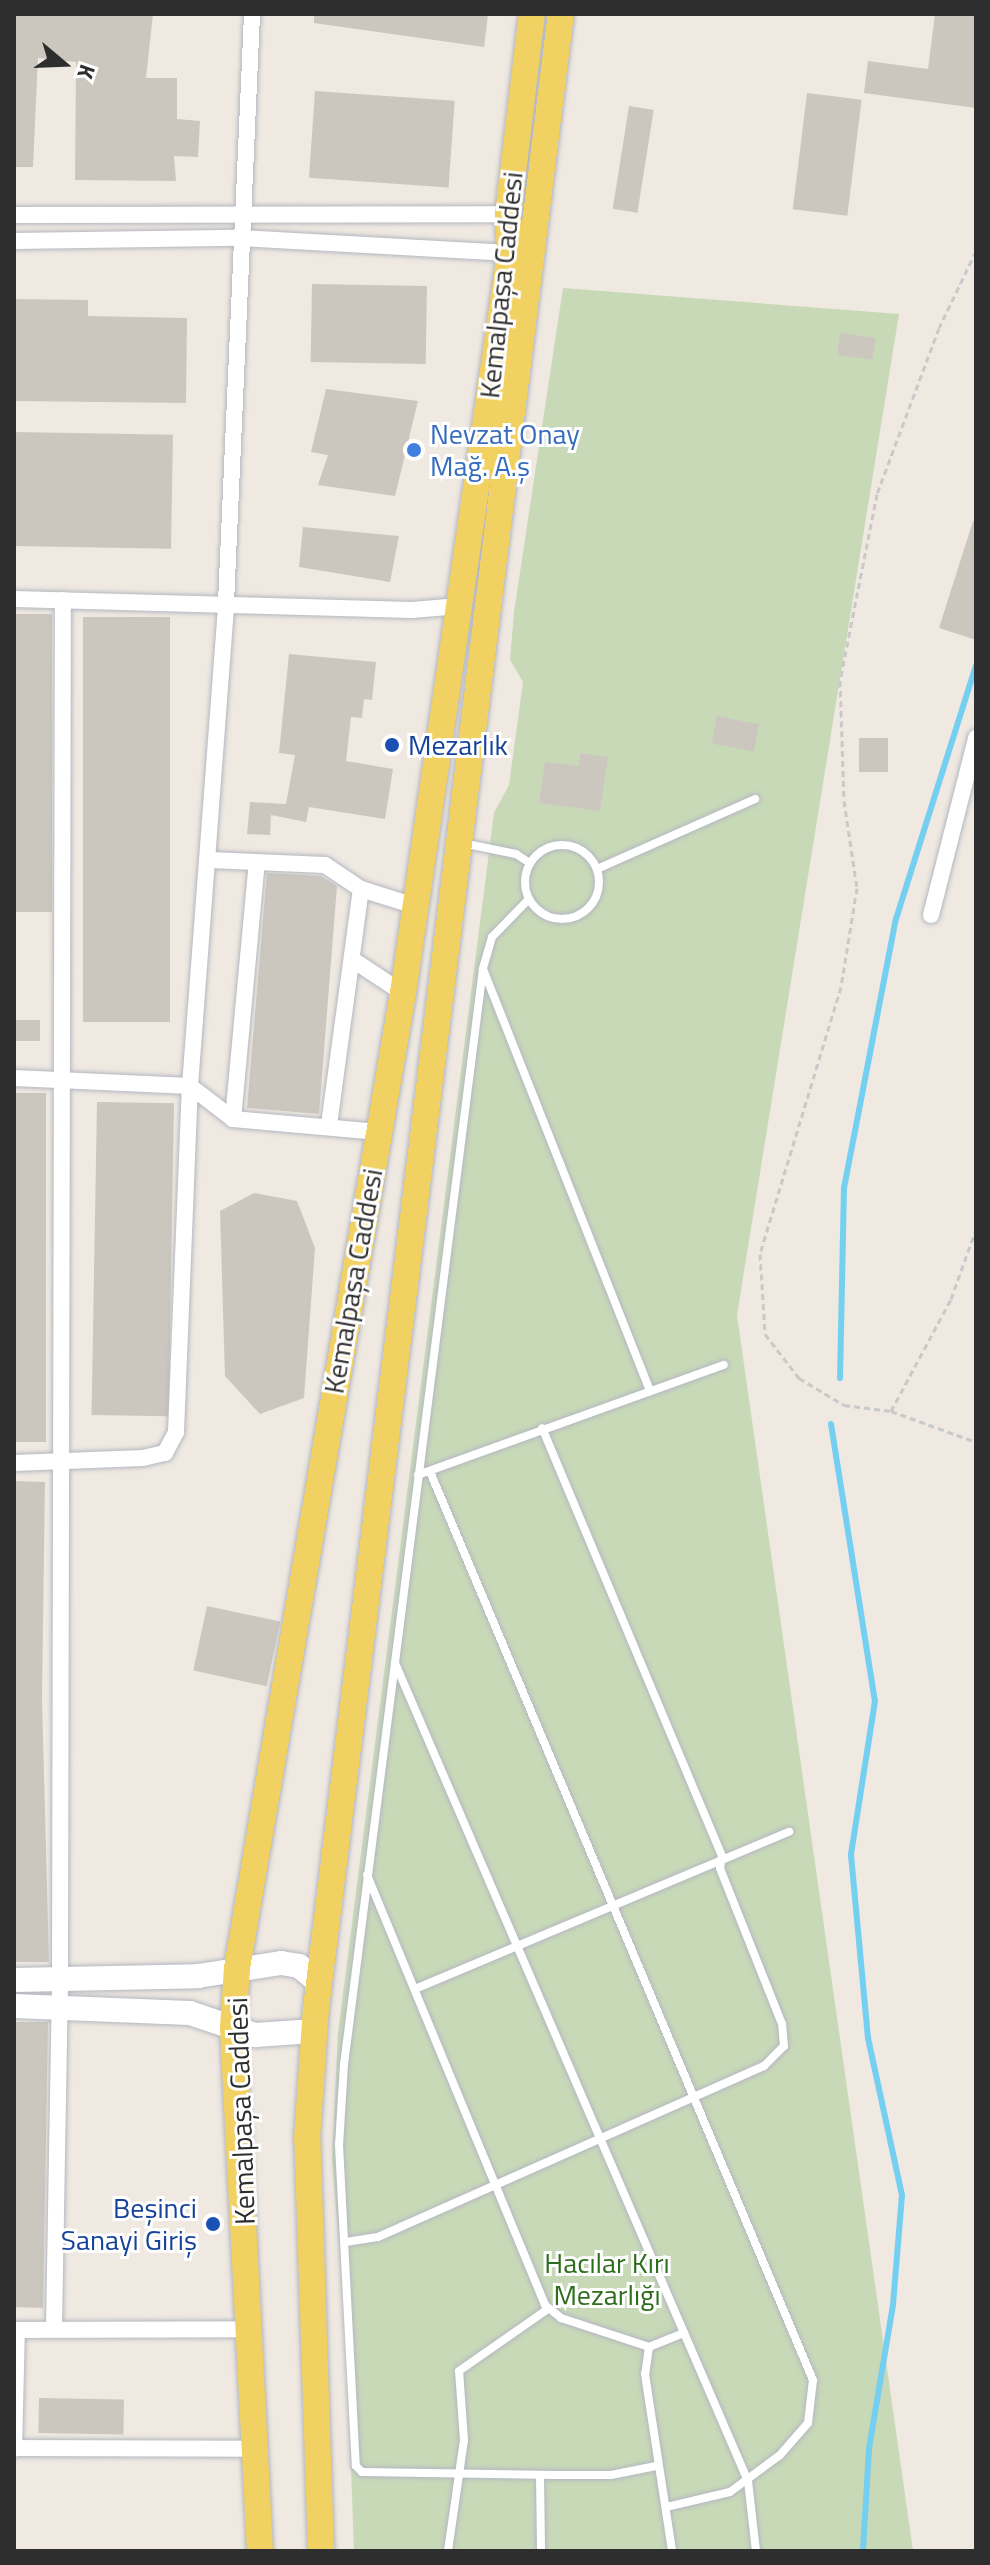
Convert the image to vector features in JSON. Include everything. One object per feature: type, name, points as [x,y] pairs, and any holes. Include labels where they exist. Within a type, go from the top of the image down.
[{"type":"main road","name":"Kemalpaşa Caddesi","points":[[260,2551],[251,2329],[233,2028],[237,1968],[403,993],[412,905],[460,606],[510,253],[508,214],[532,14]]},
{"type":"main road","name":"Kemalpaşa Caddesi","points":[[321,2551],[307,2139],[314,2031],[462,843],[561,14]]},
{"type":"street","points":[[14,1463],[61,1463],[165,1453],[176,1432],[190,1086],[210,860],[226,603],[252,14]]},
{"type":"street","points":[[14,215],[508,214]]},
{"type":"street","points":[[14,241],[240,238],[510,253]]},
{"type":"street","points":[[14,599],[412,610],[460,606]]},
{"type":"street","points":[[54,2327],[60,1978],[63,600]]},
{"type":"street","points":[[931,915],[976,738]]},
{"type":"street","points":[[210,860],[325,865],[361,889],[412,905]]},
{"type":"street","points":[[233,1119],[257,862]]},
{"type":"street","points":[[329,1125],[361,889]]},
{"type":"street","points":[[353,960],[403,993]]},
{"type":"street","points":[[14,1078],[61,1077],[190,1086],[233,1119],[329,1125],[378,1132]]},
{"type":"street","points":[[14,1980],[198,1976],[237,1968],[299,1966],[319,1982]]},
{"type":"street","points":[[14,2006],[58,2004],[190,2013],[233,2028],[278,2037],[314,2031]]},
{"type":"street","points":[[251,2329],[54,2327],[16,2330],[14,2448],[254,2449]]},
{"type":"lane","points":[[597,869],[755,799]]},
{"type":"lane","points":[[462,843],[516,854],[530,863]]},
{"type":"lane","points":[[571,845],[597,869],[597,894],[571,918],[547,916],[529,899],[525,875],[530,863],[547,847],[571,845]]},
{"type":"lane","points":[[529,899],[492,937],[483,969],[367,1875],[342,2105],[356,2466],[362,2472],[540,2475],[611,2475],[656,2466]]},
{"type":"lane","points":[[483,969],[650,1391]]},
{"type":"lane","points":[[418,1475],[431,1474],[542,1428],[724,1365]]},
{"type":"lane","points":[[346,2242],[378,2237],[764,2066],[785,2041],[721,1862],[542,1428]]},
{"type":"lane","points":[[431,1474],[815,2390],[813,2412],[802,2432],[748,2481],[713,2498],[666,2507]]},
{"type":"lane","points":[[395,1662],[748,2481],[756,2551]]},
{"type":"lane","points":[[415,1989],[518,1949],[789,1832]]},
{"type":"lane","points":[[367,1875],[494,2186],[548,2309],[561,2318],[649,2347],[684,2333]]},
{"type":"lane","points":[[448,2551],[464,2440],[459,2371],[548,2309]]},
{"type":"lane","points":[[649,2347],[645,2374],[656,2466],[672,2551]]},
{"type":"lane","points":[[540,2475],[541,2551]]},
{"type":"path","points":[[976,251],[939,328],[877,494],[840,681],[844,801],[857,888],[841,987],[760,1254],[765,1334],[799,1378],[844,1405],[891,1411],[976,1442]]},
{"type":"path","points":[[891,1411],[951,1299],[976,1229]]},
{"type":"green space","name":"Hacılar Kırı Mezarlığı","points":[[563,288],[899,314],[737,1315],[913,2551],[354,2551],[346,2327],[332,2159],[338,2033],[494,813],[509,785],[523,682],[510,660],[514,612]]},
{"type":"building","points":[[14,14],[153,14],[146,78],[177,78],[177,119],[200,121],[198,157],[174,156],[176,181],[75,180],[76,62],[38,58],[33,167],[14,167]]},
{"type":"building","points":[[314,14],[488,14],[484,47],[314,23]]},
{"type":"building","points":[[935,14],[976,14],[976,108],[864,93],[868,61],[928,69]]},
{"type":"building","points":[[315,91],[455,101],[449,188],[309,178]]},
{"type":"building","points":[[807,93],[862,100],[847,216],[793,209]]},
{"type":"building","points":[[629,106],[654,110],[637,213],[613,209]]},
{"type":"building","points":[[312,284],[427,286],[426,364],[311,362]]},
{"type":"building","points":[[14,299],[88,300],[88,316],[187,318],[186,403],[14,401]]},
{"type":"building","points":[[840,333],[876,338],[873,360],[837,355]]},
{"type":"building","points":[[326,389],[418,401],[395,496],[318,485],[328,455],[311,452]]},
{"type":"building","points":[[14,432],[173,435],[171,549],[14,546]]},
{"type":"building","points":[[973,521],[976,521],[976,640],[939,628]]},
{"type":"building","points":[[303,527],[399,536],[390,582],[299,567]]},
{"type":"building","points":[[14,614],[52,614],[52,912],[14,912]]},
{"type":"building","points":[[83,617],[170,617],[170,1022],[83,1022]]},
{"type":"building","points":[[289,654],[376,662],[372,700],[364,699],[362,718],[351,717],[346,761],[393,769],[385,819],[309,807],[306,822],[271,815],[270,835],[247,834],[250,802],[286,804],[295,755],[279,753]]},
{"type":"building","points":[[717,716],[759,724],[754,752],[712,743]]},
{"type":"building","points":[[859,738],[888,738],[888,772],[859,772]]},
{"type":"building","points":[[580,753],[608,757],[600,811],[539,803],[545,762],[579,766]]},
{"type":"building","points":[[267,873],[321,876],[337,886],[319,1114],[247,1108]]},
{"type":"building","points":[[14,1020],[40,1020],[40,1041],[14,1041]]},
{"type":"building","points":[[14,1093],[46,1093],[46,1442],[14,1442]]},
{"type":"building","points":[[97,1102],[174,1103],[169,1416],[92,1415]]},
{"type":"building","points":[[254,1193],[297,1201],[315,1248],[304,1398],[260,1414],[225,1376],[220,1211]]},
{"type":"building","points":[[14,1481],[45,1482],[42,1698],[49,1962],[14,1962]]},
{"type":"building","points":[[207,1606],[280,1622],[267,1686],[193,1671]]},
{"type":"building","points":[[14,2022],[48,2022],[43,2308],[14,2307]]},
{"type":"building","points":[[39,2398],[124,2399],[123,2434],[38,2433]]},
{"type":"waterway","points":[[840,1378],[844,1188],[896,919],[976,665]]},
{"type":"waterway","points":[[831,1424],[875,1701],[851,1855],[868,2038],[902,2195],[893,2305],[869,2449],[863,2551]]},
{"type":"place","name":"Nevzat Onay Mağ. A.ş","points":[[414,450]]},
{"type":"place","name":"Mezarlık","points":[[392,745]]},
{"type":"place","name":"Beşinci Sanayi Giriş","points":[[213,2224]]}]
